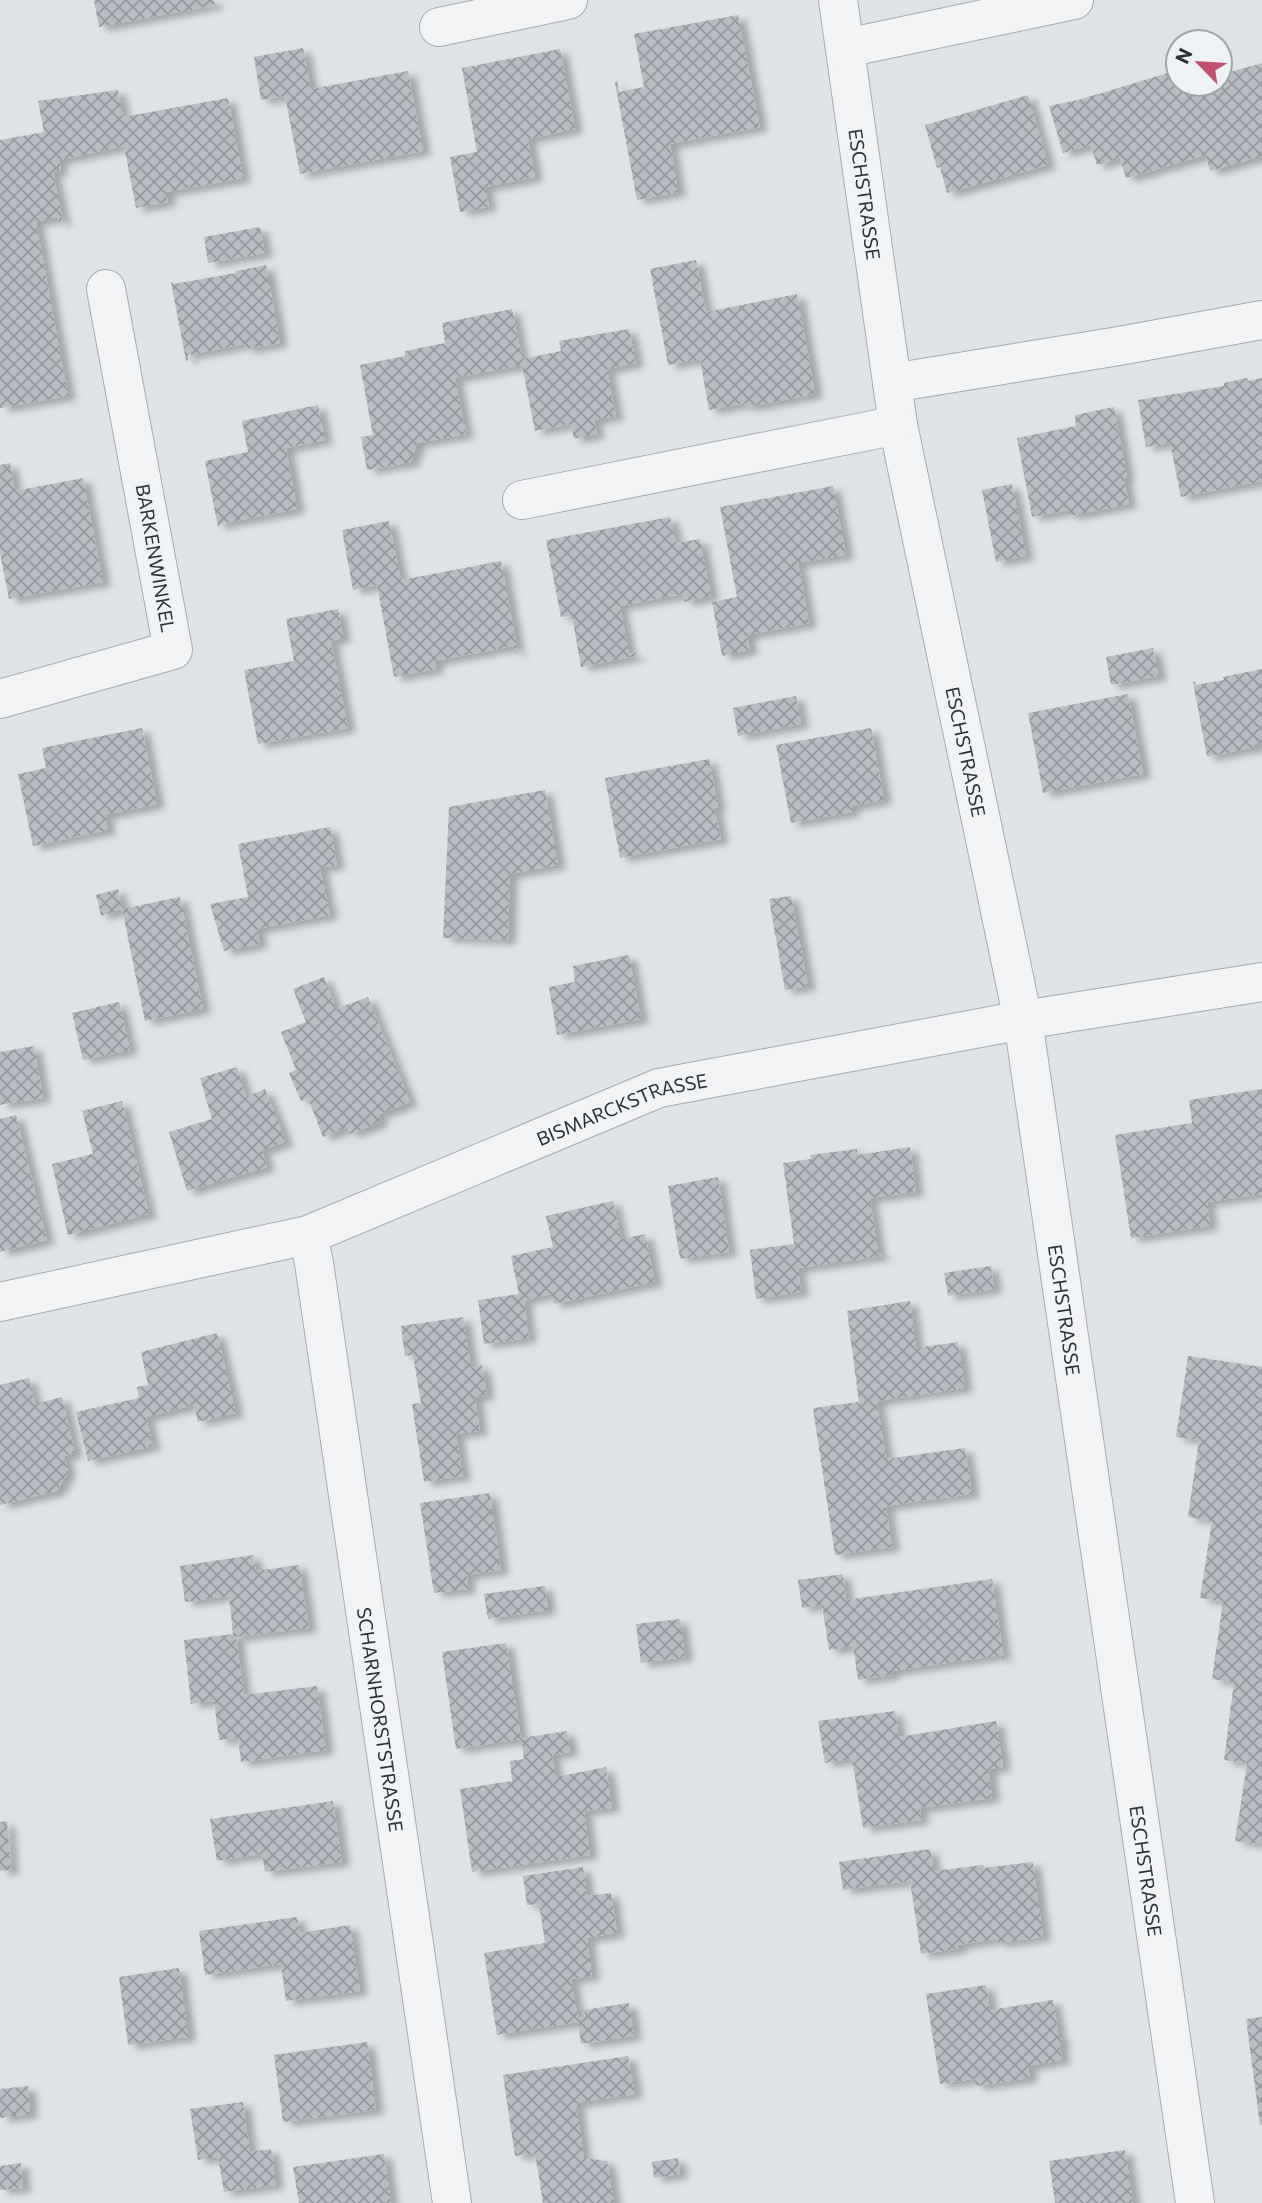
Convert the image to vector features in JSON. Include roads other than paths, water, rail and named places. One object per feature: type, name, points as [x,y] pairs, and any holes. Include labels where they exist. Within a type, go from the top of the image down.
[{"type":"street","points":[[439,27],[568,0]]},
{"type":"street","name":"ESCHSTRASSE","points":[[838,0],[898,425],[1023,1020],[1195,2203]]},
{"type":"street","points":[[846,48],[1074,0]]},
{"type":"street","name":"BARKENWINKEL","points":[[0,699],[173,650],[106,289]]},
{"type":"street","points":[[892,383],[1262,320]]},
{"type":"street","points":[[522,500],[898,425]]},
{"type":"street","name":"BISMARCKSTRASSE","points":[[0,1301],[308,1235],[659,1088],[1023,1020],[1262,982]]},
{"type":"street","name":"SCHARNHORSTSTRASSE","points":[[308,1235],[452,2203]]}]
